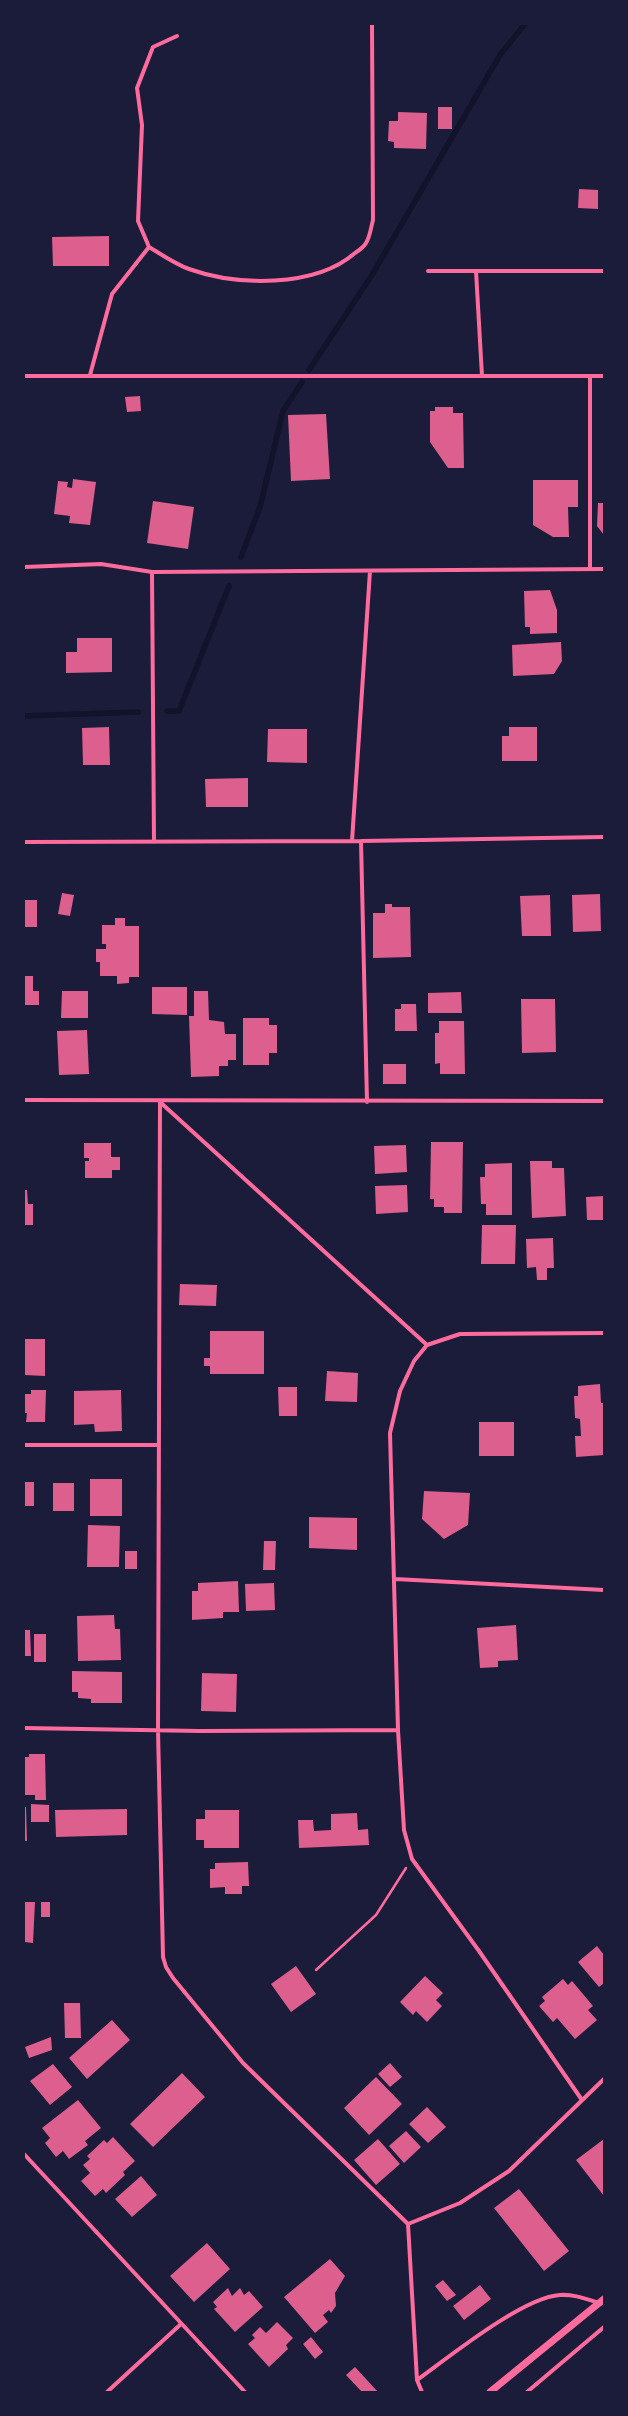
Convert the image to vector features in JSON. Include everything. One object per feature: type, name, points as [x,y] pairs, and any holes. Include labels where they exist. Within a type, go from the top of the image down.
[{"type":"street","points":[[177,36],[153,47],[137,88],[142,125],[138,221],[149,247],[187,269],[217,277],[265,280],[288,279],[323,272],[347,260],[366,244],[373,220],[372,24]]},
{"type":"street","points":[[90,375],[112,294],[149,247]]},
{"type":"street","points":[[428,271],[604,271]]},
{"type":"street","points":[[476,271],[482,376]]},
{"type":"street","points":[[24,376],[604,376]]},
{"type":"street","points":[[590,376],[590,569]]},
{"type":"street","points":[[24,567],[101,564],[152,572],[604,569]]},
{"type":"street","points":[[352,841],[370,571]]},
{"type":"street","points":[[152,572],[154,842]]},
{"type":"street","points":[[24,842],[361,841],[604,837]]},
{"type":"street","points":[[361,841],[367,1102]]},
{"type":"street","points":[[24,1100],[367,1102],[604,1101]]},
{"type":"street","points":[[160,1101],[426,1345]]},
{"type":"street","points":[[160,1101],[158,1730],[163,1957],[166,1967],[242,2063],[408,2224],[417,2380],[422,2392]]},
{"type":"street","points":[[582,2100],[412,1859],[404,1830],[398,1730],[390,1433],[400,1391],[414,1361],[426,1345],[460,1334],[604,1333]]},
{"type":"street","points":[[24,1445],[159,1445]]},
{"type":"street","points":[[395,1579],[604,1590]]},
{"type":"street","points":[[24,1728],[158,1730],[398,1730]]},
{"type":"street","points":[[408,2224],[460,2203],[509,2172],[604,2079]]},
{"type":"street","points":[[24,2154],[245,2392]]},
{"type":"street","points":[[417,2380],[525,2305],[559,2295],[579,2296],[601,2301]]},
{"type":"street","points":[[490,2392],[601,2301]]},
{"type":"street","points":[[107,2392],[182,2324]]},
{"type":"street","points":[[527,2392],[604,2327]]},
{"type":"path","points":[[316,1970],[376,1915],[412,1859]]},
{"type":"building","points":[[438,107],[452,107],[452,129],[438,129]]},
{"type":"building","points":[[398,112],[427,113],[426,149],[394,148],[394,142],[388,141],[389,121],[398,121]]},
{"type":"building","points":[[579,189],[598,190],[598,209],[578,208]]},
{"type":"building","points":[[109,236],[109,266],[53,266],[52,237]]},
{"type":"building","points":[[140,396],[141,411],[127,412],[125,397]]},
{"type":"building","points":[[435,407],[453,407],[453,413],[463,413],[464,468],[448,468],[430,442],[430,411],[435,411]]},
{"type":"building","points":[[326,414],[330,479],[291,481],[288,415]]},
{"type":"building","points":[[73,479],[96,482],[90,525],[69,523],[70,516],[54,514],[58,481],[68,482],[67,487],[72,488]]},
{"type":"building","points":[[533,480],[578,480],[578,507],[568,507],[569,537],[553,537],[533,525]]},
{"type":"building","points":[[153,501],[194,507],[188,549],[147,543]]},
{"type":"building","points":[[598,503],[604,503],[604,535],[597,526]]},
{"type":"building","points":[[550,590],[557,610],[557,633],[530,634],[530,627],[525,627],[524,591]]},
{"type":"building","points":[[77,638],[112,638],[112,672],[66,673],[66,652],[77,652]]},
{"type":"building","points":[[561,642],[562,661],[554,674],[513,676],[512,645]]},
{"type":"building","points":[[109,727],[110,765],[83,765],[82,728]]},
{"type":"building","points":[[509,727],[537,727],[537,761],[502,761],[502,736],[509,736]]},
{"type":"building","points":[[268,729],[307,729],[307,763],[267,762]]},
{"type":"building","points":[[248,778],[248,807],[206,807],[205,779]]},
{"type":"building","points":[[62,893],[74,895],[70,916],[58,914]]},
{"type":"building","points":[[600,894],[601,931],[573,932],[572,895]]},
{"type":"building","points":[[550,895],[551,936],[522,936],[520,896]]},
{"type":"building","points":[[24,900],[37,900],[37,927],[24,927]]},
{"type":"building","points":[[385,904],[392,904],[392,907],[410,907],[411,957],[373,958],[373,913],[385,913]]},
{"type":"building","points":[[115,918],[125,918],[125,926],[139,926],[139,977],[129,977],[129,983],[117,984],[117,976],[100,976],[100,962],[96,962],[96,949],[106,949],[106,944],[102,944],[102,925],[115,925]]},
{"type":"building","points":[[24,976],[33,976],[33,991],[39,991],[39,1005],[24,1005]]},
{"type":"building","points":[[152,987],[187,987],[187,1015],[152,1014]]},
{"type":"building","points":[[62,991],[88,991],[88,1018],[61,1018]]},
{"type":"building","points":[[194,991],[208,991],[209,1020],[224,1022],[225,1034],[236,1034],[236,1060],[228,1060],[228,1066],[219,1066],[219,1076],[191,1077],[189,1016],[194,1016]]},
{"type":"building","points":[[461,992],[462,1013],[428,1013],[428,993]]},
{"type":"building","points":[[521,999],[555,999],[556,1052],[522,1053]]},
{"type":"building","points":[[401,1004],[416,1004],[417,1031],[395,1031],[395,1009],[401,1009]]},
{"type":"building","points":[[243,1018],[269,1018],[269,1025],[277,1025],[277,1053],[269,1053],[269,1065],[243,1065]]},
{"type":"building","points":[[439,1021],[464,1021],[465,1074],[440,1074],[440,1063],[435,1064],[435,1033],[439,1033]]},
{"type":"building","points":[[87,1030],[89,1074],[59,1075],[57,1031]]},
{"type":"building","points":[[383,1064],[406,1064],[406,1084],[383,1084]]},
{"type":"building","points":[[431,1142],[463,1142],[462,1213],[444,1213],[444,1207],[434,1207],[434,1199],[430,1199]]},
{"type":"building","points":[[84,1143],[111,1143],[111,1157],[120,1157],[120,1170],[112,1170],[112,1178],[85,1178],[85,1161],[89,1161],[89,1158],[84,1158]]},
{"type":"building","points":[[406,1145],[407,1172],[375,1174],[374,1146]]},
{"type":"building","points":[[530,1161],[552,1161],[552,1168],[564,1168],[566,1216],[532,1218]]},
{"type":"building","points":[[512,1163],[512,1215],[486,1215],[486,1204],[481,1204],[480,1177],[485,1177],[485,1164]]},
{"type":"building","points":[[407,1185],[408,1212],[376,1214],[375,1186]]},
{"type":"building","points":[[24,1190],[27,1190],[28,1204],[33,1204],[33,1225],[24,1225]]},
{"type":"building","points":[[604,1196],[604,1220],[587,1220],[586,1197]]},
{"type":"building","points":[[482,1225],[516,1225],[515,1264],[481,1264]]},
{"type":"building","points":[[553,1238],[554,1268],[547,1268],[547,1280],[537,1280],[536,1267],[527,1268],[526,1239]]},
{"type":"building","points":[[180,1284],[217,1285],[216,1306],[179,1305]]},
{"type":"building","points":[[210,1331],[264,1331],[264,1374],[210,1374],[210,1366],[204,1366],[204,1358],[210,1358]]},
{"type":"building","points":[[24,1339],[45,1339],[45,1376],[24,1375]]},
{"type":"building","points":[[327,1371],[358,1373],[357,1402],[325,1401]]},
{"type":"building","points":[[600,1384],[601,1403],[604,1403],[604,1455],[576,1457],[575,1436],[581,1436],[580,1419],[575,1418],[574,1396],[578,1396],[578,1386]]},
{"type":"building","points":[[278,1387],[297,1387],[297,1416],[279,1416]]},
{"type":"building","points":[[31,1390],[46,1390],[45,1422],[26,1422],[27,1413],[24,1413],[24,1394],[31,1394]]},
{"type":"building","points":[[121,1390],[122,1431],[95,1432],[94,1424],[74,1425],[74,1391]]},
{"type":"building","points":[[479,1422],[514,1422],[514,1456],[479,1456]]},
{"type":"building","points":[[90,1479],[122,1479],[122,1516],[90,1516]]},
{"type":"building","points":[[24,1482],[34,1482],[34,1506],[24,1506]]},
{"type":"building","points":[[53,1483],[74,1483],[74,1511],[53,1511]]},
{"type":"building","points":[[424,1491],[470,1493],[468,1525],[444,1539],[422,1519]]},
{"type":"building","points":[[309,1517],[357,1518],[357,1550],[309,1548]]},
{"type":"building","points":[[88,1525],[120,1526],[119,1567],[87,1567]]},
{"type":"building","points":[[264,1541],[276,1541],[275,1570],[263,1570]]},
{"type":"building","points":[[125,1551],[137,1551],[137,1569],[125,1569]]},
{"type":"building","points":[[238,1581],[239,1612],[223,1612],[223,1618],[192,1620],[192,1591],[198,1591],[198,1583]]},
{"type":"building","points":[[274,1583],[275,1610],[246,1611],[245,1584]]},
{"type":"building","points":[[114,1615],[115,1629],[120,1629],[121,1660],[78,1661],[77,1616]]},
{"type":"building","points":[[516,1625],[518,1660],[498,1661],[498,1667],[480,1668],[477,1628]]},
{"type":"building","points":[[24,1630],[30,1630],[31,1656],[24,1656]]},
{"type":"building","points":[[34,1634],[46,1634],[46,1662],[34,1662]]},
{"type":"building","points":[[72,1671],[122,1672],[122,1703],[91,1703],[91,1699],[78,1698],[78,1692],[72,1692]]},
{"type":"building","points":[[202,1673],[237,1674],[236,1712],[201,1711]]},
{"type":"building","points":[[29,1754],[45,1754],[46,1800],[35,1800],[35,1795],[24,1795],[24,1757],[29,1757]]},
{"type":"building","points":[[31,1804],[49,1805],[49,1822],[31,1822]]},
{"type":"building","points":[[24,1807],[26,1807],[27,1841],[24,1841]]},
{"type":"building","points":[[127,1809],[127,1835],[56,1837],[55,1810]]},
{"type":"building","points":[[205,1810],[239,1810],[239,1848],[204,1848],[204,1840],[196,1840],[196,1819],[205,1819]]},
{"type":"building","points":[[357,1813],[358,1830],[368,1829],[369,1845],[299,1848],[298,1820],[313,1820],[314,1831],[331,1830],[331,1814]]},
{"type":"building","points":[[248,1862],[249,1886],[242,1886],[242,1894],[225,1894],[225,1887],[210,1888],[210,1869],[215,1869],[215,1863]]},
{"type":"building","points":[[24,1902],[35,1902],[33,1943],[24,1942]]},
{"type":"building","points":[[41,1902],[50,1902],[50,1917],[41,1917]]},
{"type":"building","points":[[597,1946],[604,1955],[604,1983],[599,1987],[578,1962]]},
{"type":"building","points":[[296,1966],[316,1994],[291,2012],[271,1984]]},
{"type":"building","points":[[425,1976],[443,1993],[436,2000],[442,2006],[427,2022],[416,2011],[413,2015],[400,2002]]},
{"type":"building","points":[[563,1979],[568,1985],[572,1981],[593,2006],[588,2010],[597,2020],[575,2039],[557,2018],[553,2022],[539,2006],[545,2001],[542,1997]]},
{"type":"building","points":[[64,2003],[80,2003],[81,2038],[65,2038]]},
{"type":"building","points":[[112,2020],[130,2040],[87,2079],[69,2058]]},
{"type":"building","points":[[51,2037],[52,2050],[29,2058],[25,2047]]},
{"type":"building","points":[[390,2063],[402,2077],[390,2087],[378,2074]]},
{"type":"building","points":[[53,2064],[72,2087],[50,2105],[30,2081]]},
{"type":"building","points":[[182,2073],[205,2097],[153,2147],[130,2124]]},
{"type":"building","points":[[376,2077],[402,2104],[369,2135],[344,2108]]},
{"type":"building","points":[[78,2100],[101,2128],[85,2141],[88,2145],[69,2159],[63,2151],[56,2157],[45,2143],[50,2138],[42,2128]]},
{"type":"building","points":[[427,2107],[446,2127],[428,2143],[409,2124]]},
{"type":"building","points":[[406,2131],[421,2147],[404,2163],[389,2146]]},
{"type":"building","points":[[113,2137],[135,2161],[123,2172],[125,2175],[106,2193],[103,2189],[95,2196],[81,2181],[90,2173],[83,2165],[90,2159],[87,2156],[104,2140],[107,2143]]},
{"type":"building","points":[[378,2139],[400,2164],[376,2185],[354,2160]]},
{"type":"building","points":[[604,2139],[604,2196],[576,2160]]},
{"type":"building","points":[[141,2176],[157,2195],[132,2217],[115,2199]]},
{"type":"building","points":[[519,2189],[569,2251],[544,2271],[494,2208]]},
{"type":"building","points":[[207,2243],[230,2269],[194,2302],[170,2276]]},
{"type":"building","points":[[330,2259],[345,2276],[335,2293],[336,2306],[331,2313],[329,2310],[323,2315],[328,2322],[315,2333],[284,2297]]},
{"type":"building","points":[[443,2280],[456,2295],[447,2301],[435,2286]]},
{"type":"building","points":[[480,2285],[491,2299],[464,2320],[453,2306]]},
{"type":"building","points":[[228,2288],[232,2296],[240,2288],[244,2295],[249,2291],[263,2307],[235,2332],[214,2309],[217,2307],[213,2302]]},
{"type":"building","points":[[277,2322],[293,2338],[286,2345],[288,2349],[269,2367],[248,2344],[255,2338],[252,2335],[260,2327],[266,2333]]},
{"type":"building","points":[[311,2337],[323,2352],[315,2359],[303,2344]]},
{"type":"building","points":[[355,2367],[378,2392],[362,2392],[346,2375]]},
{"type":"waterway","points":[[309,370],[372,275],[500,55],[525,24]]},
{"type":"waterway","points":[[241,557],[260,507],[283,411],[302,382]]},
{"type":"waterway","points":[[167,711],[179,711],[229,586]]},
{"type":"waterway","points":[[24,716],[138,712]]}]
